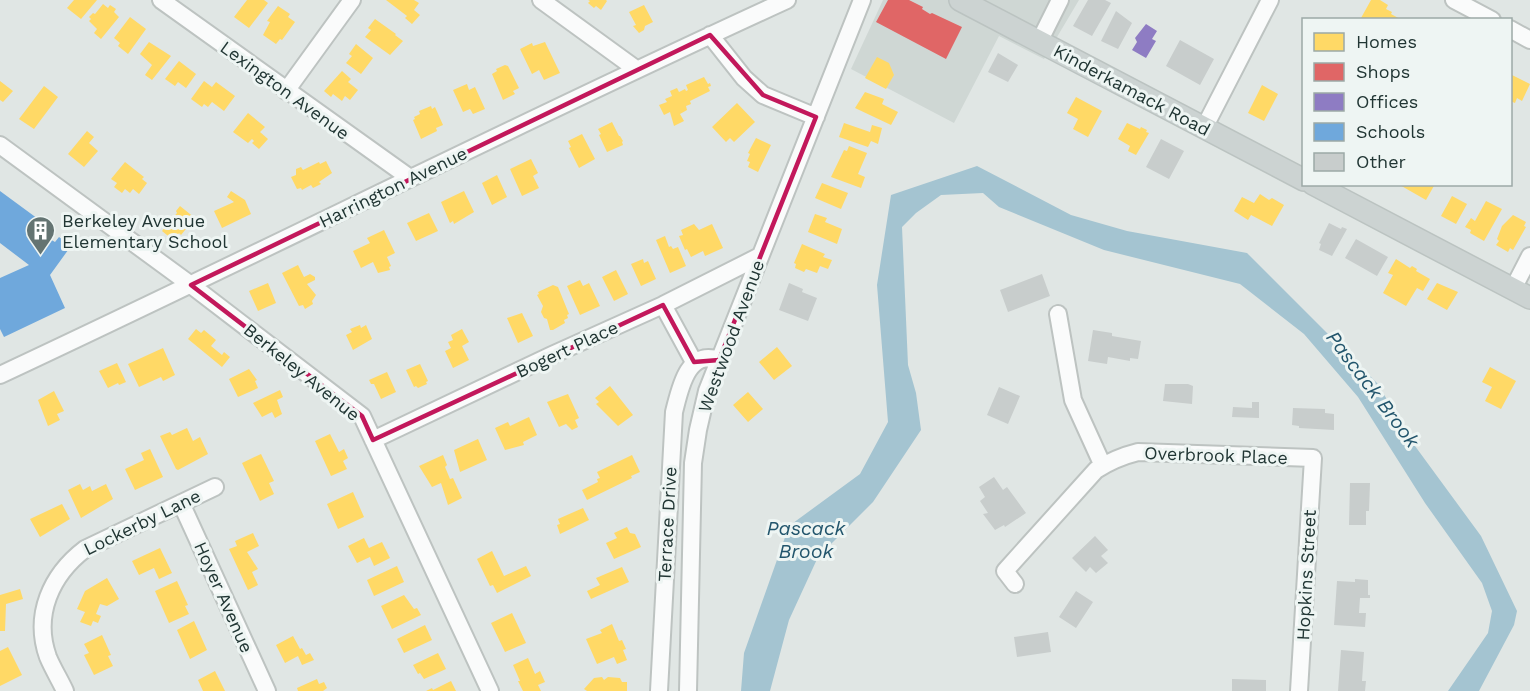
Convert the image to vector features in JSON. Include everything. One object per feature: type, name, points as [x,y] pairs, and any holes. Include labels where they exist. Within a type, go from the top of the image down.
[{"type":"main road","name":"Kinderkamack Road","points":[[960,0],[1302,179]]},
{"type":"main road","points":[[1317,186],[1521,293]]},
{"type":"street","name":"Lexington Avenue","points":[[161,0],[410,178]]},
{"type":"street","points":[[286,91],[352,0]]},
{"type":"street","points":[[541,0],[636,69]]},
{"type":"street","name":"Harrington Avenue","points":[[0,375],[636,69],[787,0]]},
{"type":"street","name":"Westwood Avenue","points":[[688,691],[693,463],[707,391],[862,0]]},
{"type":"street","points":[[1204,128],[1270,0]]},
{"type":"street","points":[[1454,0],[1487,18]]},
{"type":"street","points":[[1039,42],[1053,2]]},
{"type":"street","points":[[1512,30],[1530,40]]},
{"type":"street","points":[[710,35],[744,78],[763,95],[816,117]]},
{"type":"street","name":"Berkeley Avenue","points":[[0,145],[191,285],[362,416],[490,691]]},
{"type":"street","name":"Bogert Place","points":[[373,440],[663,305],[760,256]]},
{"type":"street","points":[[1521,293],[1530,256]]},
{"type":"street","points":[[663,305],[694,362],[710,357],[719,360]]},
{"type":"street","points":[[1058,314],[1073,400],[1103,466]]},
{"type":"street","name":"Terrace Drive","points":[[659,691],[673,423],[680,390],[694,362]]},
{"type":"street","name":"Overbrook Place","points":[[1015,584],[1005,571],[1096,470],[1122,456],[1138,452],[1313,458]]},
{"type":"street","name":"Hopkins Street","points":[[1299,691],[1313,458]]},
{"type":"street","name":"Lockerby Lane","points":[[65,691],[48,657],[43,630],[44,607],[58,574],[71,559],[85,549],[215,487]]},
{"type":"street","name":"Hoyer Avenue","points":[[181,503],[267,691]]},
{"type":"highlighted area","points":[[710,35],[763,95],[816,117],[719,360],[694,362],[663,305],[373,440],[362,416],[191,285]]},
{"type":"shaded area","points":[[883,0],[1079,0],[1044,59],[999,36],[954,123],[851,69]]},
{"type":"water","name":"Pascack Brook","points":[[977,166],[1071,215],[1127,231],[1247,253],[1377,383],[1415,446],[1481,536],[1517,611],[1514,625],[1479,691],[1448,691],[1488,633],[1492,611],[1482,583],[1425,503],[1358,397],[1304,334],[1240,284],[1104,250],[999,207],[983,193],[941,195],[916,213],[902,227],[908,365],[916,393],[921,430],[873,502],[818,557],[789,620],[770,691],[741,691],[744,653],[789,526],[860,474],[888,422],[877,285],[891,195]]},
{"type":"building: Homes","points":[[74,0],[97,0],[81,19],[67,8]]},
{"type":"building: Homes","points":[[247,0],[264,0],[268,3],[249,28],[234,17]]},
{"type":"building: Homes","points":[[386,0],[414,0],[419,3],[414,10],[420,15],[412,24],[405,18],[407,16]]},
{"type":"building: Homes","points":[[588,0],[607,1],[601,10],[596,6],[594,8]]},
{"type":"building: Homes","points":[[1371,0],[1380,0],[1388,5],[1386,9],[1392,12],[1391,14],[1398,18],[1361,18]]},
{"type":"building: Homes","points":[[103,4],[108,8],[110,5],[116,9],[114,12],[119,17],[101,39],[94,33],[97,29],[89,21],[91,19],[89,17],[95,14]]},
{"type":"building: Homes","points":[[644,5],[653,22],[639,33],[633,26],[636,25],[629,12]]},
{"type":"building: Homes","points":[[278,6],[290,14],[288,17],[295,22],[282,40],[280,39],[276,44],[263,35],[270,22],[267,21]]},
{"type":"building: Homes","points":[[130,17],[146,29],[128,54],[118,46],[120,43],[114,38]]},
{"type":"building: Homes","points":[[375,19],[403,41],[390,55],[365,37],[371,30],[368,28]]},
{"type":"building: Homes","points":[[149,42],[171,56],[152,80],[145,75],[152,65],[140,54]]},
{"type":"building: Homes","points":[[545,42],[560,73],[544,80],[539,70],[532,74],[520,49],[532,43],[533,46]]},
{"type":"building: Homes","points":[[356,44],[373,58],[361,74],[346,63],[352,56],[349,54]]},
{"type":"building: Homes","points":[[877,57],[889,63],[894,75],[886,89],[865,78]]},
{"type":"building: Homes","points":[[179,61],[196,74],[186,88],[178,82],[175,86],[165,79]]},
{"type":"building: Homes","points":[[508,66],[519,88],[513,91],[515,94],[503,100],[492,74],[497,71],[496,69]]},
{"type":"building: Homes","points":[[342,71],[351,79],[348,82],[358,90],[350,100],[345,96],[342,101],[333,94],[331,97],[324,91]]},
{"type":"building: Homes","points":[[1512,75],[1530,84],[1522,101],[1517,98],[1515,103],[1512,102]]},
{"type":"building: Homes","points":[[704,77],[708,84],[710,83],[711,86],[708,87],[710,91],[690,101],[691,104],[686,106],[687,110],[680,114],[684,121],[674,126],[670,112],[664,115],[659,105],[667,102],[665,99],[672,96],[670,91],[677,88],[679,92],[685,89],[686,91],[688,90],[686,85]]},
{"type":"building: Homes","points":[[0,81],[13,91],[3,102],[0,100]]},
{"type":"building: Homes","points":[[204,81],[212,87],[216,82],[235,96],[224,111],[212,102],[208,107],[204,104],[202,107],[191,99]]},
{"type":"building: Homes","points":[[467,84],[469,90],[475,87],[485,109],[473,114],[470,109],[463,112],[453,90]]},
{"type":"building: Homes","points":[[1262,85],[1278,94],[1264,121],[1248,113]]},
{"type":"building: Homes","points":[[44,86],[58,97],[34,129],[19,119]]},
{"type":"building: Homes","points":[[865,92],[884,99],[882,104],[898,112],[891,125],[855,108]]},
{"type":"building: Homes","points":[[1076,97],[1102,111],[1088,137],[1073,129],[1078,119],[1067,113]]},
{"type":"building: Homes","points":[[737,103],[755,122],[734,142],[730,138],[726,142],[712,127]]},
{"type":"building: Homes","points":[[431,106],[432,109],[435,107],[443,125],[436,128],[437,131],[421,139],[413,120],[420,114],[419,111]]},
{"type":"building: Homes","points":[[248,113],[265,127],[260,132],[268,139],[259,149],[252,143],[254,141],[252,139],[248,143],[233,132]]},
{"type":"building: Homes","points":[[612,122],[623,145],[607,152],[598,129]]},
{"type":"building: Homes","points":[[844,123],[870,132],[872,125],[882,128],[878,144],[871,141],[868,147],[839,137]]},
{"type":"building: Homes","points":[[1127,123],[1140,129],[1141,127],[1149,133],[1136,155],[1128,151],[1130,146],[1118,139]]},
{"type":"building: Homes","points":[[87,131],[94,137],[89,143],[98,151],[84,167],[68,154]]},
{"type":"building: Homes","points":[[582,134],[595,159],[579,168],[568,141]]},
{"type":"building: Homes","points":[[756,138],[771,145],[758,172],[748,167],[750,162],[747,161],[750,154],[748,153]]},
{"type":"building: Homes","points":[[849,146],[867,153],[858,174],[865,177],[861,188],[831,177],[844,150],[847,151]]},
{"type":"building: Homes","points":[[531,159],[538,173],[533,176],[539,188],[522,196],[510,169]]},
{"type":"building: Homes","points":[[326,161],[332,173],[319,182],[321,184],[313,188],[311,185],[302,190],[297,189],[291,177],[296,175],[296,169],[301,167],[303,170]]},
{"type":"building: Homes","points":[[125,162],[144,177],[142,179],[147,183],[139,194],[133,189],[130,193],[125,189],[122,193],[114,187],[117,183],[111,179]]},
{"type":"building: Homes","points":[[497,175],[507,197],[492,205],[482,183]]},
{"type":"building: Homes","points":[[822,183],[848,193],[841,209],[815,198]]},
{"type":"building: Homes","points":[[1402,186],[1434,186],[1426,200]]},
{"type":"building: Homes","points":[[231,191],[245,200],[251,214],[222,228],[214,211],[234,202],[227,197]]},
{"type":"building: Homes","points":[[464,191],[474,212],[454,224],[453,221],[450,223],[441,202]]},
{"type":"building: Homes","points":[[1260,194],[1284,205],[1272,226],[1251,215],[1248,220],[1234,211],[1242,197],[1254,203]]},
{"type":"building: Homes","points":[[1452,196],[1467,204],[1456,224],[1441,216]]},
{"type":"building: Homes","points":[[1486,201],[1502,209],[1484,241],[1470,233],[1471,230],[1465,227],[1471,218],[1475,221]]},
{"type":"building: Homes","points":[[180,206],[195,218],[181,235],[179,233],[173,240],[162,231]]},
{"type":"building: Homes","points":[[429,213],[438,231],[416,241],[407,223]]},
{"type":"building: Homes","points":[[815,214],[827,218],[825,222],[842,229],[837,244],[808,232]]},
{"type":"building: Homes","points":[[1513,215],[1526,222],[1524,226],[1526,227],[1513,250],[1510,248],[1508,252],[1496,245],[1502,226]]},
{"type":"building: Homes","points":[[694,224],[699,230],[712,224],[723,248],[705,256],[703,251],[691,257],[679,236],[683,235],[681,230]]},
{"type":"building: Homes","points":[[384,230],[395,253],[387,257],[391,266],[390,270],[378,273],[373,262],[361,268],[353,251],[370,243],[367,238]]},
{"type":"building: Homes","points":[[665,236],[669,247],[673,249],[678,247],[686,266],[670,273],[656,240]]},
{"type":"building: Homes","points":[[802,244],[825,254],[823,257],[832,260],[828,269],[820,266],[817,273],[806,269],[804,272],[795,268],[794,263]]},
{"type":"building: Homes","points":[[643,259],[644,263],[648,261],[656,279],[641,286],[631,264]]},
{"type":"building: Homes","points":[[1396,259],[1410,268],[1412,266],[1430,279],[1423,291],[1417,288],[1406,306],[1383,293],[1393,275],[1388,273]]},
{"type":"building: Homes","points":[[298,265],[304,277],[310,274],[315,277],[315,280],[307,284],[316,295],[312,301],[313,304],[305,309],[303,305],[299,306],[282,273]]},
{"type":"building: Homes","points":[[616,270],[628,294],[614,301],[602,277]]},
{"type":"building: Homes","points":[[580,280],[583,286],[589,283],[600,306],[580,315],[567,286]]},
{"type":"building: Homes","points":[[268,283],[276,303],[258,311],[249,291]]},
{"type":"building: Homes","points":[[1437,283],[1458,292],[1447,310],[1427,299]]},
{"type":"building: Homes","points":[[553,285],[558,287],[569,314],[564,320],[565,323],[550,330],[547,319],[541,312],[543,306],[537,295],[538,292]]},
{"type":"building: Homes","points":[[522,313],[533,336],[518,343],[507,318]]},
{"type":"building: Homes","points":[[360,325],[361,328],[366,325],[372,339],[353,350],[346,335],[352,332],[350,329]]},
{"type":"building: Homes","points":[[196,329],[201,333],[204,330],[216,340],[211,346],[222,355],[224,352],[230,357],[222,367],[188,339]]},
{"type":"building: Homes","points":[[462,329],[469,342],[462,346],[469,360],[453,368],[445,351],[451,348],[448,342],[453,340],[451,335]]},
{"type":"building: Homes","points":[[777,347],[792,366],[774,380],[759,362]]},
{"type":"building: Homes","points":[[163,348],[175,375],[163,381],[161,377],[139,387],[128,364]]},
{"type":"building: Homes","points":[[117,363],[126,382],[108,388],[99,371]]},
{"type":"building: Homes","points":[[420,364],[428,381],[427,384],[418,388],[414,387],[406,370]]},
{"type":"building: Homes","points":[[1490,367],[1516,381],[1501,409],[1485,401],[1492,387],[1482,382]]},
{"type":"building: Homes","points":[[249,369],[257,380],[255,381],[258,388],[238,397],[229,379]]},
{"type":"building: Homes","points":[[387,372],[396,392],[381,399],[374,384],[371,384],[369,380]]},
{"type":"building: Homes","points":[[610,386],[633,415],[618,426],[596,404],[599,402],[595,398]]},
{"type":"building: Homes","points":[[280,390],[283,397],[277,400],[282,414],[275,418],[272,412],[262,417],[253,403]]},
{"type":"building: Homes","points":[[54,391],[64,411],[57,414],[60,420],[48,426],[38,400]]},
{"type":"building: Homes","points":[[748,392],[763,409],[748,422],[733,405]]},
{"type":"building: Homes","points":[[568,394],[579,418],[575,420],[578,427],[572,430],[566,424],[559,427],[547,402]]},
{"type":"building: Homes","points":[[529,417],[537,435],[523,442],[524,445],[505,450],[495,428],[508,422],[510,426]]},
{"type":"building: Homes","points":[[187,428],[193,441],[200,437],[208,454],[178,470],[160,436],[170,432],[172,435]]},
{"type":"building: Homes","points":[[330,434],[339,452],[344,449],[348,458],[343,461],[347,469],[331,476],[315,441]]},
{"type":"building: Homes","points":[[478,439],[487,460],[460,472],[454,450]]},
{"type":"building: Homes","points":[[150,449],[163,477],[135,490],[125,469],[144,460],[141,453]]},
{"type":"building: Homes","points":[[261,454],[274,481],[269,483],[274,494],[260,501],[242,463]]},
{"type":"building: Homes","points":[[443,455],[450,479],[453,478],[462,498],[448,505],[441,483],[432,487],[419,466]]},
{"type":"building: Homes","points":[[632,455],[640,472],[587,500],[582,490],[598,482],[597,479],[600,478],[597,472]]},
{"type":"building: Homes","points":[[80,484],[83,490],[90,486],[92,491],[106,484],[113,499],[81,518],[68,490]]},
{"type":"building: Homes","points":[[353,492],[364,517],[338,529],[327,504]]},
{"type":"building: Homes","points":[[62,504],[70,519],[40,537],[30,519]]},
{"type":"building: Homes","points":[[583,508],[589,520],[560,534],[558,519]]},
{"type":"building: Homes","points":[[627,527],[630,533],[635,534],[641,547],[614,559],[606,543],[617,538],[614,533]]},
{"type":"building: Homes","points":[[253,533],[259,546],[247,552],[258,569],[252,572],[258,585],[248,590],[229,549],[237,546],[235,541]]},
{"type":"building: Homes","points":[[364,538],[369,548],[382,542],[390,558],[374,566],[370,557],[357,563],[348,546]]},
{"type":"building: Homes","points":[[160,548],[172,573],[159,579],[154,568],[139,575],[132,561]]},
{"type":"building: Homes","points":[[492,551],[504,576],[526,566],[531,576],[497,593],[493,585],[490,586],[477,559]]},
{"type":"building: Homes","points":[[397,566],[404,582],[374,596],[367,580]]},
{"type":"building: Homes","points":[[622,567],[629,582],[591,599],[587,591],[600,585],[596,578]]},
{"type":"building: Homes","points":[[107,578],[119,599],[107,606],[100,604],[96,614],[101,616],[98,623],[93,621],[91,626],[80,622],[85,612],[77,609],[85,591]]},
{"type":"building: Homes","points":[[177,581],[188,605],[185,606],[189,614],[169,623],[155,591]]},
{"type":"building: Homes","points":[[20,589],[23,599],[6,604],[5,631],[0,631],[0,595]]},
{"type":"building: Homes","points":[[404,595],[421,615],[392,629],[381,606]]},
{"type":"building: Homes","points":[[512,613],[526,643],[505,652],[491,623]]},
{"type":"building: Homes","points":[[194,621],[207,650],[190,659],[177,630]]},
{"type":"building: Homes","points":[[612,624],[619,641],[622,640],[626,649],[623,650],[627,660],[617,664],[614,657],[597,664],[586,639],[602,633],[600,630]]},
{"type":"building: Homes","points":[[425,625],[432,640],[404,653],[397,639]]},
{"type":"building: Homes","points":[[102,635],[113,666],[94,675],[84,655],[89,653],[84,644]]},
{"type":"building: Homes","points":[[293,636],[300,649],[302,648],[306,655],[310,653],[314,660],[302,665],[298,656],[285,663],[276,645]]},
{"type":"building: Homes","points":[[8,647],[22,675],[0,686],[0,651]]},
{"type":"building: Homes","points":[[438,653],[446,669],[424,679],[413,665]]},
{"type":"building: Homes","points":[[528,658],[535,674],[540,671],[545,682],[538,685],[541,691],[523,691],[518,681],[520,681],[513,665]]},
{"type":"building: Homes","points":[[215,671],[225,691],[203,691],[198,680]]},
{"type":"building: Homes","points":[[602,677],[604,680],[608,677],[620,678],[622,682],[627,682],[627,691],[587,691],[584,689],[594,678]]},
{"type":"building: Homes","points":[[317,679],[319,684],[324,682],[327,688],[323,691],[298,691],[297,688]]},
{"type":"building: Homes","points":[[451,681],[456,691],[426,691],[432,688],[433,690]]},
{"type":"building: Shops","points":[[888,0],[909,0],[923,7],[922,9],[930,14],[962,27],[946,59],[876,22]]},
{"type":"building: Offices","points":[[1146,24],[1157,31],[1152,39],[1156,41],[1146,58],[1132,50],[1137,42],[1135,38]]},
{"type":"building: Schools","name":"Berkeley Avenue Elementary School","points":[[0,191],[49,227],[43,235],[55,242],[59,237],[71,246],[50,275],[65,308],[4,337],[0,329],[0,278],[29,265],[0,243]]},
{"type":"building: Other","points":[[1088,0],[1105,0],[1111,3],[1092,36],[1073,26]]},
{"type":"building: Other","points":[[1116,11],[1132,23],[1118,49],[1101,41]]},
{"type":"building: Other","points":[[1180,40],[1214,59],[1200,85],[1166,66]]},
{"type":"building: Other","points":[[998,53],[1018,65],[1008,82],[988,72]]},
{"type":"building: Other","points":[[1161,139],[1184,151],[1169,179],[1146,167]]},
{"type":"building: Other","points":[[1329,223],[1341,229],[1342,227],[1347,229],[1332,256],[1319,250],[1321,244],[1319,243]]},
{"type":"building: Other","points":[[1356,239],[1388,257],[1377,276],[1345,258]]},
{"type":"building: Other","points":[[1042,274],[1050,296],[1008,312],[1000,290]]},
{"type":"building: Other","points":[[789,283],[817,298],[808,321],[779,310]]},
{"type":"building: Other","points":[[1093,330],[1141,341],[1138,359],[1130,358],[1130,361],[1108,357],[1107,364],[1088,361]]},
{"type":"building: Other","points":[[1165,384],[1193,386],[1192,404],[1163,401]]},
{"type":"building: Other","points":[[999,387],[1020,396],[1008,424],[987,415]]},
{"type":"building: Other","points":[[1252,402],[1259,402],[1259,418],[1232,417],[1233,407],[1252,408]]},
{"type":"building: Other","points":[[1293,408],[1325,409],[1325,413],[1334,414],[1334,430],[1299,428],[1299,426],[1292,425]]},
{"type":"building: Other","points":[[994,477],[1003,490],[1007,487],[1026,513],[1005,527],[1004,525],[995,530],[983,514],[988,513],[980,501],[985,497],[979,487]]},
{"type":"building: Other","points":[[1350,483],[1370,483],[1366,525],[1349,525]]},
{"type":"building: Other","points":[[1095,536],[1108,550],[1101,556],[1108,563],[1096,573],[1090,567],[1086,572],[1072,558]]},
{"type":"building: Other","points":[[1355,579],[1368,580],[1370,598],[1360,598],[1359,613],[1366,613],[1365,627],[1334,625],[1337,581],[1355,582]]},
{"type":"building: Other","points":[[1076,591],[1093,602],[1076,628],[1059,617]]},
{"type":"building: Other","points":[[1048,632],[1051,652],[1017,657],[1014,637]]},
{"type":"building: Other","points":[[1341,650],[1364,652],[1362,681],[1366,681],[1365,691],[1338,691]]},
{"type":"building: Other","points":[[1232,679],[1266,680],[1266,691],[1232,691]]},
{"type":"place","name":"Berkeley Avenue Elementary School","points":[[41,256]]}]
